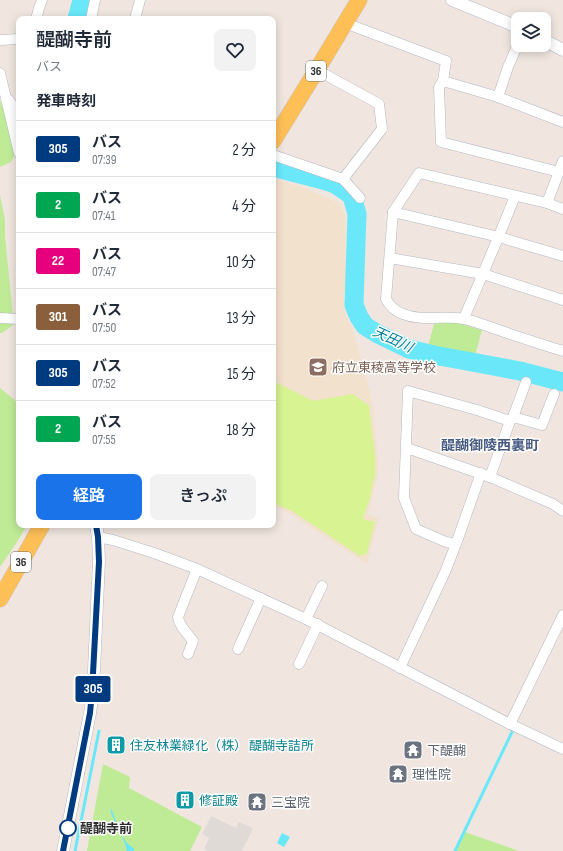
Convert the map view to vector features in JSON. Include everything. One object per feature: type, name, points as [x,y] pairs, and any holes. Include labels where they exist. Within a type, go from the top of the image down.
[{"type":"main road","name":"36","points":[[276,136],[358,0]]},
{"type":"main road","name":"36","points":[[0,599],[40,528]]},
{"type":"street","points":[[37,16],[42,0]]},
{"type":"street","points":[[92,16],[95,0]]},
{"type":"street","points":[[136,16],[140,0]]},
{"type":"street","points":[[452,0],[511,24]]},
{"type":"street","points":[[345,23],[446,61],[442,81],[439,87],[441,142],[559,172]]},
{"type":"street","points":[[0,40],[16,39]]},
{"type":"street","points":[[551,44],[563,50]]},
{"type":"street","points":[[498,97],[515,52]]},
{"type":"street","points":[[317,70],[379,104],[382,129],[343,179]]},
{"type":"street","points":[[0,73],[16,140]]},
{"type":"street","points":[[442,81],[498,97],[563,122]]},
{"type":"street","points":[[6,97],[16,111]]},
{"type":"street","points":[[276,156],[343,179],[360,198]]},
{"type":"street","points":[[547,203],[563,161]]},
{"type":"street","points":[[563,209],[547,203],[419,173],[393,212],[386,299],[388,304],[394,310],[403,314],[421,318],[464,318],[563,351]]},
{"type":"street","points":[[464,318],[515,196]]},
{"type":"street","points":[[393,212],[499,237],[563,256]]},
{"type":"street","points":[[390,258],[483,274],[563,300]]},
{"type":"street","points":[[0,318],[16,319]]},
{"type":"street","points":[[400,668],[445,572],[486,475],[512,419],[526,382]]},
{"type":"street","points":[[456,544],[446,542],[416,529],[404,498],[408,391],[512,419],[542,425],[554,394]]},
{"type":"street","points":[[407,448],[486,475],[553,504],[563,511]]},
{"type":"street","points":[[97,531],[112,540],[157,554],[197,569],[306,618],[400,668],[563,749]]},
{"type":"street","points":[[64,851],[91,706],[99,562],[97,531]]},
{"type":"street","points":[[188,654],[193,641],[180,624],[178,617],[197,569]]},
{"type":"street","points":[[306,618],[322,586]]},
{"type":"street","points":[[238,649],[260,598]]},
{"type":"street","points":[[510,724],[559,632],[563,615]]},
{"type":"street","points":[[299,664],[318,624]]},
{"type":"shaded area","name":"府立東稜高等学校","points":[[276,179],[307,189],[339,203],[345,215],[346,281],[344,312],[353,329],[373,405],[379,472],[368,514],[379,518],[367,564],[289,513],[276,507]]},
{"type":"shaded area","points":[[211,816],[236,828],[239,822],[253,828],[242,851],[208,851],[204,849],[209,838],[202,834]]},
{"type":"green space","points":[[0,100],[15,154],[11,162],[0,167]]},
{"type":"green space","points":[[0,195],[5,220],[5,236],[13,316],[13,325],[2,333],[0,333]]},
{"type":"green space","points":[[450,322],[482,330],[475,356],[427,350],[434,324]]},
{"type":"green space","points":[[276,382],[313,401],[353,394],[369,406],[375,456],[375,474],[370,498],[363,519],[375,522],[367,553],[360,556],[292,511],[276,504]]},
{"type":"green space","points":[[0,388],[16,401],[16,528],[25,528],[0,567]]},
{"type":"green space","points":[[103,764],[130,777],[129,788],[202,827],[190,851],[87,851]]},
{"type":"green space","points":[[465,832],[519,851],[456,851]]},
{"type":"water","points":[[111,808],[122,836],[134,849],[134,851],[127,851],[111,813]]},
{"type":"water","points":[[282,833],[290,837],[284,847],[277,843]]},
{"type":"waterway","name":"天田川","points":[[78,16],[82,0]]},
{"type":"waterway","name":"天田川","points":[[276,168],[335,184],[352,196],[357,214],[354,305],[365,326],[409,349],[520,371],[563,382]]},
{"type":"waterway","points":[[75,851],[99,731]]},
{"type":"waterway","points":[[476,807],[512,732]]},
{"type":"waterway","points":[[455,851],[475,809]]},
{"type":"bus line","name":"305","points":[[63,851],[90,713],[96,642],[99,562],[96,528]]},
{"type":"place","name":"府立東稜高等学校","points":[[318,367]]},
{"type":"place","name":"住友林業緑化（株） 醍醐寺詰所","points":[[116,745]]},
{"type":"place","name":"下醍醐","points":[[413,750]]},
{"type":"place","name":"理性院","points":[[398,774]]},
{"type":"place","name":"修証殿","points":[[185,800]]},
{"type":"place","name":"三宝院","points":[[257,802]]},
{"type":"place","name":"醍醐寺前","points":[[68,828]]},
{"type":"district","name":"醍醐御陵西裏町","points":[[490,445]]}]
